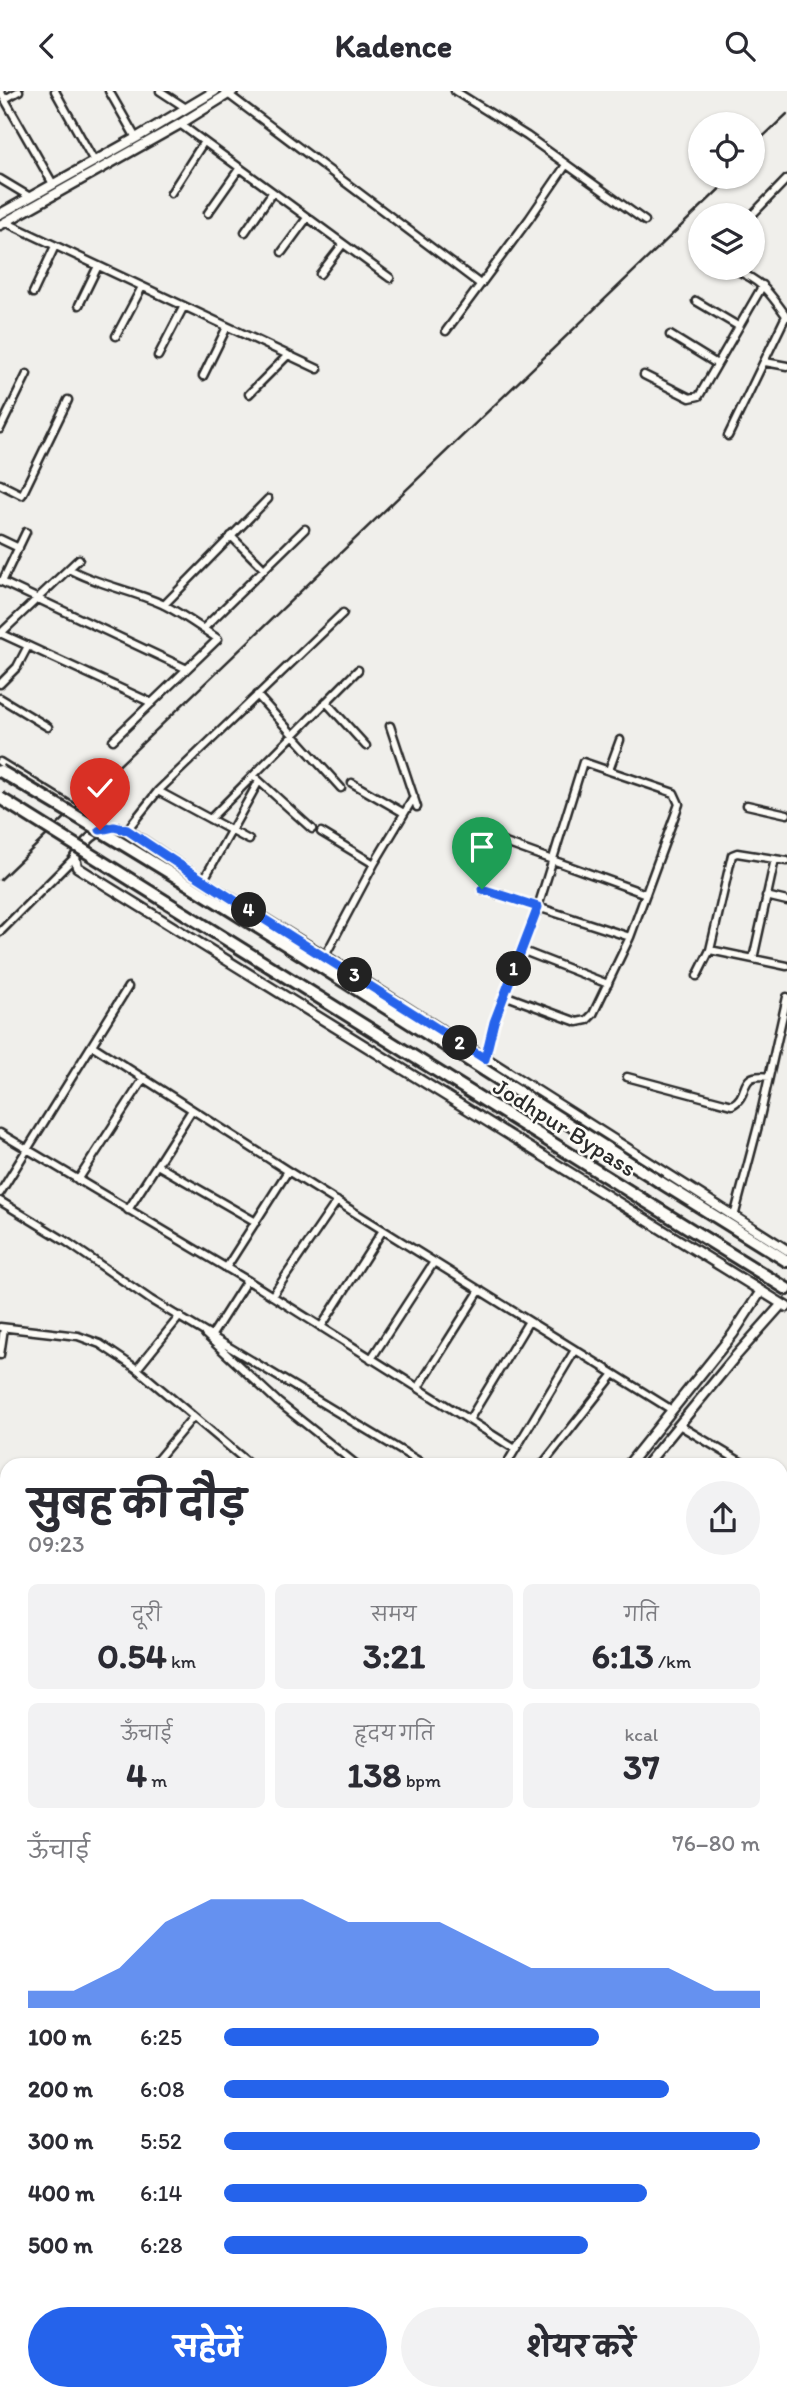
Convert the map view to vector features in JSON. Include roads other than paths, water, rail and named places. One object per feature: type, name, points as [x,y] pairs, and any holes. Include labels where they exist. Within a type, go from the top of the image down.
[{"type":"highway","points":[[0,771],[294,950],[787,1261]]},
{"type":"highway","name":"Jodhpur Bypass","points":[[0,798],[787,1289]]},
{"type":"street","points":[[0,91],[53,184]]},
{"type":"street","points":[[5,99],[19,91]]},
{"type":"street","points":[[55,91],[94,161]]},
{"type":"street","points":[[109,91],[136,138]]},
{"type":"street","points":[[160,91],[186,108]]},
{"type":"street","points":[[2,220],[30,197],[215,91]]},
{"type":"street","points":[[455,91],[527,136],[645,221]]},
{"type":"street","points":[[2,220],[180,124],[228,92],[480,284]]},
{"type":"street","points":[[180,124],[390,278]]},
{"type":"street","points":[[171,193],[203,143]]},
{"type":"street","points":[[446,331],[566,165]]},
{"type":"street","points":[[208,213],[239,169]]},
{"type":"street","points":[[0,179],[30,197]]},
{"type":"street","points":[[764,203],[787,179]]},
{"type":"street","points":[[245,232],[272,193]]},
{"type":"street","points":[[282,252],[307,218]]},
{"type":"street","points":[[2,220],[317,369]]},
{"type":"street","points":[[320,274],[343,244]]},
{"type":"street","points":[[33,293],[55,246]]},
{"type":"street","points":[[79,305],[98,266]]},
{"type":"street","points":[[728,436],[787,316],[756,280]]},
{"type":"street","points":[[644,375],[690,398],[699,396],[763,285]]},
{"type":"street","points":[[116,336],[142,287]]},
{"type":"street","points":[[696,301],[738,327]]},
{"type":"street","points":[[158,356],[184,306]]},
{"type":"street","points":[[203,376],[228,327]]},
{"type":"street","points":[[670,335],[717,364]]},
{"type":"street","points":[[249,394],[288,355]]},
{"type":"street","points":[[765,362],[787,366]]},
{"type":"street","points":[[0,429],[27,374]]},
{"type":"street","points":[[0,484],[22,495],[68,400]]},
{"type":"street","points":[[164,605],[268,499]]},
{"type":"street","points":[[203,629],[305,529]]},
{"type":"street","points":[[26,532],[1,582],[187,669]]},
{"type":"street","points":[[231,537],[264,569]]},
{"type":"street","points":[[0,540],[19,548]]},
{"type":"street","points":[[79,559],[0,634],[152,703]]},
{"type":"street","points":[[69,569],[90,581],[115,586],[164,605],[218,639],[113,740]]},
{"type":"street","points":[[127,830],[158,791],[343,613]]},
{"type":"street","points":[[0,684],[17,667],[28,646]]},
{"type":"street","points":[[210,819],[256,778],[293,735],[358,670]]},
{"type":"street","points":[[257,695],[341,788]]},
{"type":"street","points":[[0,698],[48,727]]},
{"type":"street","points":[[326,702],[366,746]]},
{"type":"street","points":[[390,726],[417,807]]},
{"type":"street","points":[[609,770],[620,740]]},
{"type":"street","points":[[0,762],[107,828]]},
{"type":"street","points":[[485,1059],[494,1022],[504,995],[521,950],[538,907],[583,762],[669,790],[678,798],[679,804],[630,937],[593,1014],[582,1023],[504,995]]},
{"type":"street","points":[[256,778],[312,829]]},
{"type":"street","points":[[203,881],[256,778]]},
{"type":"street","points":[[352,783],[404,813]]},
{"type":"street","points":[[158,791],[249,840]]},
{"type":"street","points":[[325,956],[374,864],[414,797]]},
{"type":"street","points":[[747,805],[787,814]]},
{"type":"street","points":[[0,932],[96,834],[114,827],[127,830],[203,881],[787,1250]]},
{"type":"street","points":[[321,832],[374,864]]},
{"type":"street","points":[[478,833],[646,894]]},
{"type":"street","points":[[697,976],[709,950],[732,855],[737,853],[787,861]]},
{"type":"street","points":[[75,857],[77,867],[107,886],[785,1305],[652,1458]]},
{"type":"street","points":[[752,959],[775,859]]},
{"type":"street","points":[[482,889],[630,937]]},
{"type":"street","points":[[766,896],[787,901]]},
{"type":"street","points":[[521,950],[608,984]]},
{"type":"street","points":[[709,950],[787,966]]},
{"type":"street","points":[[0,1193],[128,987]]},
{"type":"street","points":[[734,1217],[787,997]]},
{"type":"street","points":[[93,1046],[672,1410]]},
{"type":"street","points":[[627,1077],[732,1105],[738,1102],[748,1079],[752,1076],[769,1077]]},
{"type":"street","points":[[78,1180],[144,1079]]},
{"type":"street","points":[[128,1210],[192,1110]]},
{"type":"street","points":[[0,1133],[247,1280],[515,1449]]},
{"type":"street","points":[[157,1165],[256,1222]]},
{"type":"street","points":[[226,1268],[288,1171]]},
{"type":"street","points":[[0,1201],[195,1326],[414,1458]]},
{"type":"street","points":[[272,1296],[337,1201]]},
{"type":"street","points":[[321,1327],[383,1230]]},
{"type":"street","points":[[371,1359],[434,1262]]},
{"type":"street","points":[[212,1335],[247,1280]]},
{"type":"street","points":[[418,1388],[480,1290]]},
{"type":"street","points":[[634,1458],[733,1334],[761,1291]]},
{"type":"street","points":[[137,1369],[180,1316]]},
{"type":"street","points":[[468,1420],[529,1321]]},
{"type":"street","points":[[195,1326],[278,1402],[348,1458]]},
{"type":"street","points":[[0,1355],[2,1328],[79,1336],[100,1343],[137,1369],[243,1458]]},
{"type":"street","points":[[510,1458],[575,1350]]},
{"type":"street","points":[[548,1458],[614,1374]]},
{"type":"street","points":[[159,1458],[193,1417]]},
{"type":"street","points":[[679,1425],[734,1458]]},
{"type":"railway","points":[[765,135],[787,114]]},
{"type":"railway","points":[[0,880],[720,189]]}]
